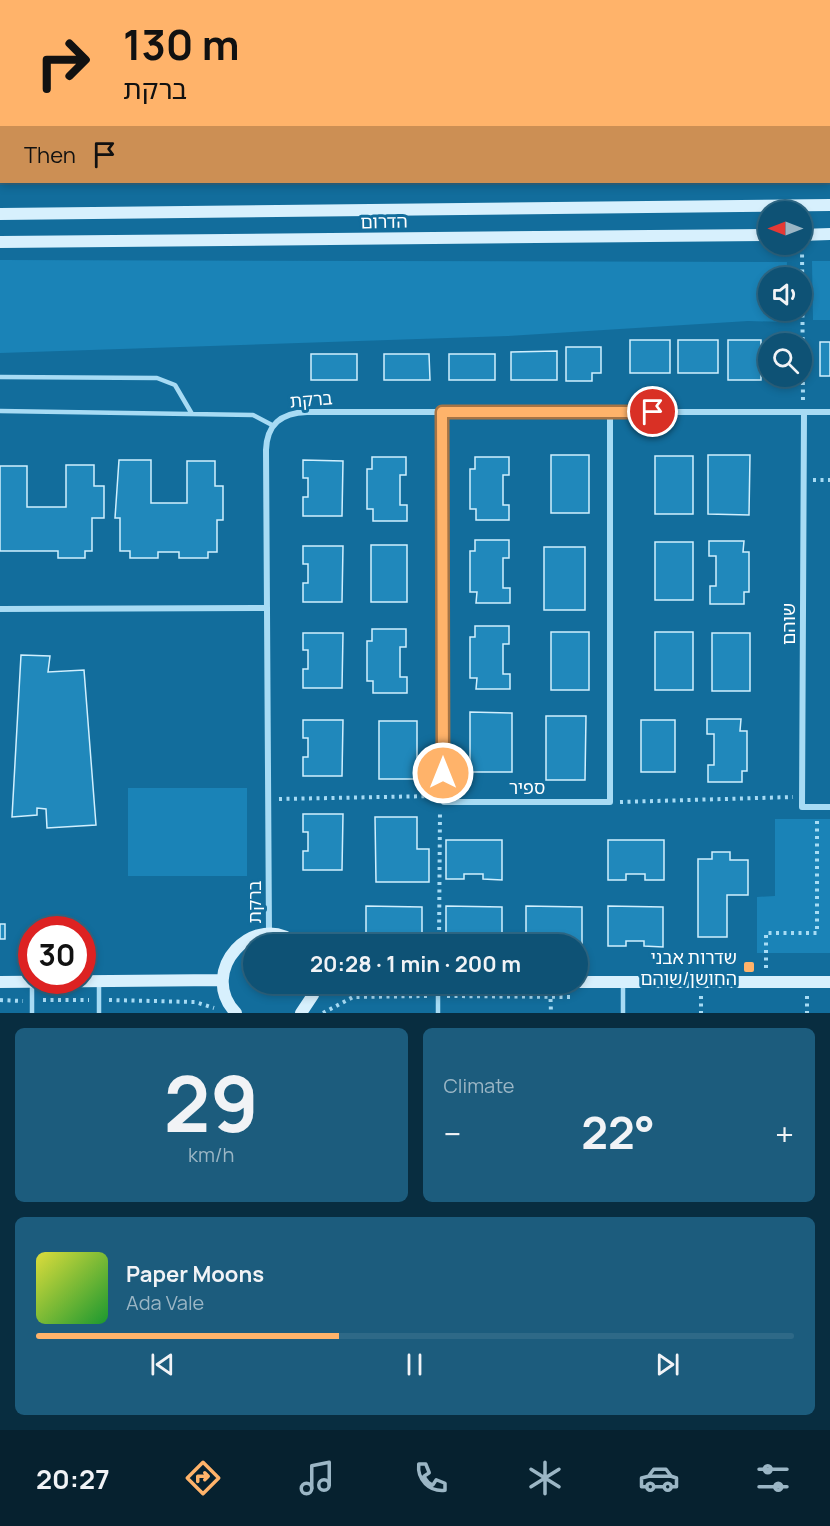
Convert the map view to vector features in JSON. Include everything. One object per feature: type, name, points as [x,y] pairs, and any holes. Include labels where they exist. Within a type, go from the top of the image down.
[{"type":"main road","name":"הדרום","points":[[0,214],[830,204]]},
{"type":"main road","points":[[812,235],[830,234]]},
{"type":"main road","name":"הדרום","points":[[0,242],[758,235]]},
{"type":"main road","points":[[236,1013],[224,995],[222,981],[224,966],[231,953],[243,941]]},
{"type":"main road","points":[[0,981],[18,982]]},
{"type":"main road","points":[[99,982],[222,981]]},
{"type":"main road","points":[[588,982],[830,982]]},
{"type":"main road","points":[[301,1013],[313,994]]},
{"type":"street","name":"ברקת","points":[[269,934],[266,450],[267,436],[272,425],[286,415],[299,412],[830,412]]},
{"type":"street","points":[[442,412],[444,799]]},
{"type":"street","points":[[610,412],[610,802]]},
{"type":"street","name":"שוהם","points":[[802,797],[804,412]]},
{"type":"street","points":[[0,609],[267,608]]},
{"type":"street","points":[[802,797],[802,807],[830,807]]},
{"type":"street","name":"ספיר","points":[[444,799],[610,802]]},
{"type":"lane","points":[[0,377],[158,378],[175,385],[192,414]]},
{"type":"lane","points":[[0,411],[253,415],[272,425]]},
{"type":"lane","points":[[99,982],[99,1013]]},
{"type":"lane","points":[[623,982],[623,1013]]},
{"type":"lane","points":[[32,994],[32,1013]]},
{"type":"lane","points":[[438,996],[438,1013]]},
{"type":"path","points":[[802,255],[804,412]]},
{"type":"path","points":[[610,802],[802,797]]},
{"type":"path","points":[[268,800],[444,799],[439,815],[439,934]]},
{"type":"path","points":[[766,982],[766,933],[817,933],[817,807]]},
{"type":"path","points":[[550,994],[550,1013]]},
{"type":"path","points":[[322,1013],[353,997],[438,996]]},
{"type":"shaded area","points":[[0,260],[787,262],[787,267],[758,267],[758,321],[786,322],[748,321],[508,336],[0,353]]},
{"type":"shaded area","points":[[812,261],[830,261],[830,320],[813,320]]},
{"type":"shaded area","points":[[128,788],[247,788],[247,876],[128,876]]},
{"type":"shaded area","points":[[775,819],[830,819],[830,953],[757,953],[757,897],[775,896]]},
{"type":"building","points":[[630,340],[670,340],[670,373],[630,373]]},
{"type":"building","points":[[678,340],[718,340],[718,373],[678,373]]},
{"type":"building","points":[[728,340],[758,340],[758,380],[728,380]]},
{"type":"building","points":[[820,342],[830,342],[830,376],[820,376]]},
{"type":"building","points":[[566,347],[601,347],[601,373],[592,373],[592,381],[566,381]]},
{"type":"building","points":[[557,351],[557,380],[511,380],[511,352]]},
{"type":"building","points":[[311,354],[357,354],[357,380],[311,380]]},
{"type":"building","points":[[384,354],[429,354],[430,380],[384,380]]},
{"type":"building","points":[[449,354],[495,354],[495,380],[449,380]]},
{"type":"building","points":[[551,455],[589,455],[589,513],[551,513]]},
{"type":"building","points":[[708,455],[750,455],[749,515],[708,514]]},
{"type":"building","points":[[655,456],[693,456],[693,514],[655,514]]},
{"type":"building","points":[[372,457],[406,457],[406,475],[400,475],[400,505],[407,505],[407,521],[373,521],[373,509],[367,509],[367,469],[372,469]]},
{"type":"building","points":[[475,457],[509,457],[509,475],[503,475],[503,505],[509,505],[509,520],[476,520],[476,509],[470,509],[470,469],[475,469]]},
{"type":"building","points":[[119,460],[151,460],[151,503],[187,503],[187,461],[215,461],[215,486],[223,486],[223,520],[217,520],[217,552],[208,552],[208,558],[179,558],[179,552],[158,552],[158,558],[130,558],[130,551],[120,551],[120,518],[115,518]]},
{"type":"building","points":[[303,460],[343,461],[342,516],[303,516],[303,497],[308,497],[308,478],[303,478]]},
{"type":"building","points":[[66,465],[94,465],[94,486],[104,486],[104,518],[92,518],[92,551],[85,551],[85,558],[58,558],[58,551],[0,551],[0,466],[27,466],[27,507],[66,507]]},
{"type":"building","points":[[475,540],[509,540],[509,558],[503,558],[503,588],[510,588],[510,603],[476,603],[477,592],[470,592],[470,551],[475,551]]},
{"type":"building","points":[[709,541],[744,541],[743,552],[749,552],[749,592],[744,592],[744,604],[710,604],[710,586],[716,586],[716,556],[709,556]]},
{"type":"building","points":[[655,542],[693,542],[693,600],[655,600]]},
{"type":"building","points":[[371,545],[407,545],[407,602],[371,602]]},
{"type":"building","points":[[303,546],[343,546],[342,602],[303,602],[303,583],[308,583],[308,564],[303,564]]},
{"type":"building","points":[[544,547],[585,547],[585,610],[544,610]]},
{"type":"building","points":[[475,626],[509,626],[509,644],[503,644],[503,674],[510,674],[510,689],[476,689],[477,678],[470,678],[470,637],[475,637]]},
{"type":"building","points":[[372,629],[406,629],[406,647],[400,647],[400,677],[407,677],[407,693],[373,693],[373,681],[367,681],[367,641],[372,641]]},
{"type":"building","points":[[551,632],[589,632],[589,690],[551,690]]},
{"type":"building","points":[[655,632],[693,632],[693,690],[655,690]]},
{"type":"building","points":[[303,633],[343,633],[342,688],[303,688],[303,669],[308,669],[308,650],[303,650]]},
{"type":"building","points":[[712,633],[750,633],[750,691],[712,691]]},
{"type":"building","points":[[21,655],[50,656],[48,672],[84,670],[96,825],[47,828],[46,809],[37,808],[37,815],[12,817]]},
{"type":"building","points":[[470,712],[512,713],[512,772],[470,772]]},
{"type":"building","points":[[546,716],[586,716],[585,780],[546,780]]},
{"type":"building","points":[[707,719],[741,719],[740,731],[747,731],[747,771],[742,771],[742,782],[708,782],[708,765],[714,765],[714,734],[707,734]]},
{"type":"building","points":[[303,720],[343,720],[342,776],[303,776],[303,757],[308,757],[308,738],[303,738]]},
{"type":"building","points":[[641,720],[675,720],[675,772],[641,772]]},
{"type":"building","points":[[379,721],[417,721],[417,779],[379,779]]},
{"type":"building","points":[[303,814],[343,814],[342,870],[303,870],[303,851],[308,851],[308,832],[303,832]]},
{"type":"building","points":[[375,817],[417,817],[417,849],[429,849],[429,882],[376,882]]},
{"type":"building","points":[[446,840],[502,840],[502,880],[483,879],[483,874],[464,874],[464,879],[446,879]]},
{"type":"building","points":[[608,840],[664,840],[664,880],[645,880],[645,874],[626,874],[626,880],[608,880]]},
{"type":"building","points":[[712,852],[730,852],[730,860],[748,860],[748,895],[727,895],[727,937],[698,937],[698,859],[712,859]]},
{"type":"building","points":[[366,906],[422,907],[422,934],[366,934]]},
{"type":"building","points":[[446,906],[502,907],[502,934],[446,934]]},
{"type":"building","points":[[526,906],[582,907],[582,934],[526,934]]},
{"type":"building","points":[[608,906],[663,907],[663,947],[644,946],[644,941],[626,941],[626,946],[608,946]]},
{"type":"building","points":[[0,924],[5,924],[5,939],[0,939]]},
{"type":"place","name":"שדרות אבני החושן/שוהם","points":[[749,967]]},
{"type":"route","points":[[443,773],[442,412],[653,412]]}]
